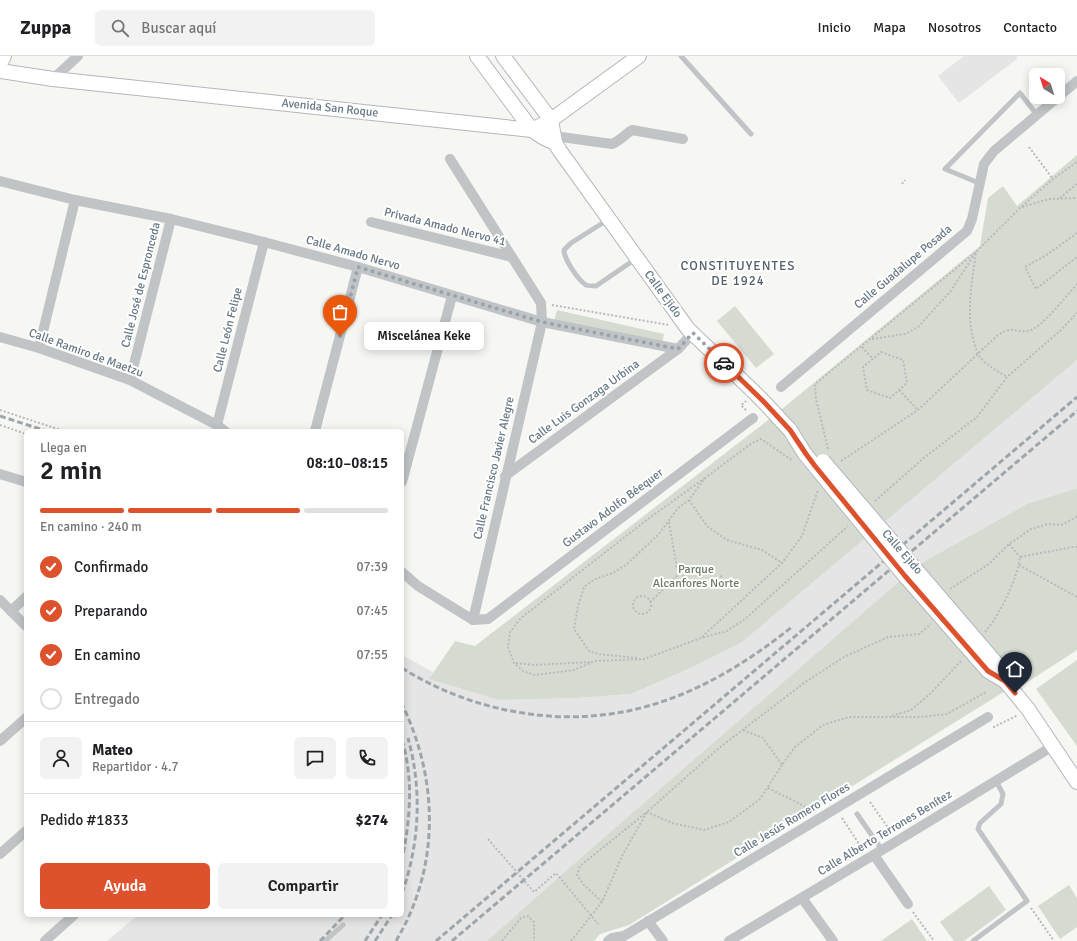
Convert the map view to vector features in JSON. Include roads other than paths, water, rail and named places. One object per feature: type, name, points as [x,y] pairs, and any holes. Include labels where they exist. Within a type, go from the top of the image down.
[{"type":"street","points":[[0,64],[4,56]]},
{"type":"street","points":[[53,78],[78,56]]},
{"type":"street","name":"Calle Ejido","points":[[478,56],[532,130],[544,138],[554,139]]},
{"type":"street","name":"Calle Ejido","points":[[503,56],[551,120],[554,139],[690,331],[753,391],[790,430],[812,448],[996,663],[1005,681],[1028,709],[1077,782]]},
{"type":"street","points":[[532,130],[551,120],[638,56]]},
{"type":"street","name":"Avenida San Roque","points":[[0,71],[532,130]]},
{"type":"street","name":"Calle Guadalupe Posada","points":[[781,387],[967,231],[972,219],[984,164],[994,151],[1077,81]]},
{"type":"street","points":[[554,139],[612,144],[619,141],[625,134],[632,130],[683,139]]},
{"type":"street","name":"Privada Amado Nervo 41","points":[[450,160],[541,303],[542,322]]},
{"type":"street","name":"Calle Amado Nervo","points":[[0,181],[75,200],[171,219],[264,242],[358,267],[542,322],[678,349]]},
{"type":"street","points":[[39,348],[75,200]]},
{"type":"street","name":"Calle José de Espronceda","points":[[130,380],[171,219]]},
{"type":"street","name":"Privada Amado Nervo 41","points":[[371,222],[512,257]]},
{"type":"street","name":"Calle León Felipe","points":[[221,428],[264,242]]},
{"type":"street","points":[[316,429],[358,267]]},
{"type":"street","points":[[404,475],[452,296]]},
{"type":"street","name":"Calle Francisco Javier Alegre","points":[[472,620],[542,322]]},
{"type":"street","points":[[678,349],[690,331]]},
{"type":"street","name":"Calle Ramiro de Maetzu","points":[[0,337],[39,348],[130,380],[221,428]]},
{"type":"street","name":"Calle Luis Gonzaga Urbina","points":[[505,476],[678,349]]},
{"type":"street","name":"Gustavo Adolfo Béequer","points":[[472,620],[488,619],[753,418]]},
{"type":"street","points":[[0,474],[24,481]]},
{"type":"street","points":[[404,574],[418,586],[472,620]]},
{"type":"street","points":[[11,611],[24,599]]},
{"type":"street","points":[[0,600],[24,624]]},
{"type":"street","name":"Calle Jesús Romero Flores","points":[[608,941],[612,938],[624,936],[988,717]]},
{"type":"street","points":[[0,741],[24,720]]},
{"type":"street","name":"Calle Alberto Terrones Benítez","points":[[729,941],[743,938],[802,898],[897,842],[1053,746]]},
{"type":"street","points":[[0,854],[24,833]]},
{"type":"street","points":[[875,855],[908,904]]},
{"type":"street","points":[[802,898],[833,941]]},
{"type":"street","points":[[45,941],[72,917]]},
{"type":"street","points":[[648,921],[663,941]]},
{"type":"lane","points":[[681,56],[751,134]]},
{"type":"lane","points":[[979,183],[945,169],[1020,92],[1037,114]]},
{"type":"lane","points":[[610,219],[572,243],[564,250],[566,259],[580,280],[587,286],[596,286],[637,258]]},
{"type":"lane","points":[[973,941],[1027,901],[978,829],[980,823],[1001,804],[1003,794],[996,781]]},
{"type":"lane","points":[[857,814],[875,855]]},
{"type":"lane","points":[[325,941],[343,925]]},
{"type":"railway","points":[[436,941],[1077,397]]},
{"type":"railway","points":[[452,941],[1077,411]]},
{"type":"railway","points":[[0,416],[40,429]]},
{"type":"railway","points":[[404,669],[457,696],[502,709],[556,716],[594,716],[630,711],[664,701],[698,687],[730,670],[793,626]]},
{"type":"railway","points":[[396,941],[410,913],[421,884],[427,854],[429,824],[428,793],[423,763],[414,733],[404,709]]},
{"type":"railway","points":[[404,887],[416,835],[417,816],[416,776],[408,738]]},
{"type":"railway","points":[[404,748],[408,770],[410,800],[404,848]]},
{"type":"railway","points":[[320,941],[343,917]]},
{"type":"railway","points":[[365,941],[381,917]]},
{"type":"railway","points":[[375,941],[391,917]]},
{"type":"place","name":"Miscelánea Keke","points":[[340,336]]},
{"type":"district","name":"CONSTITUYENTES DE 1924","points":[[738,274]]},
{"type":"park label","name":"Parque Alcanfores Norte","points":[[696,576]]}]
